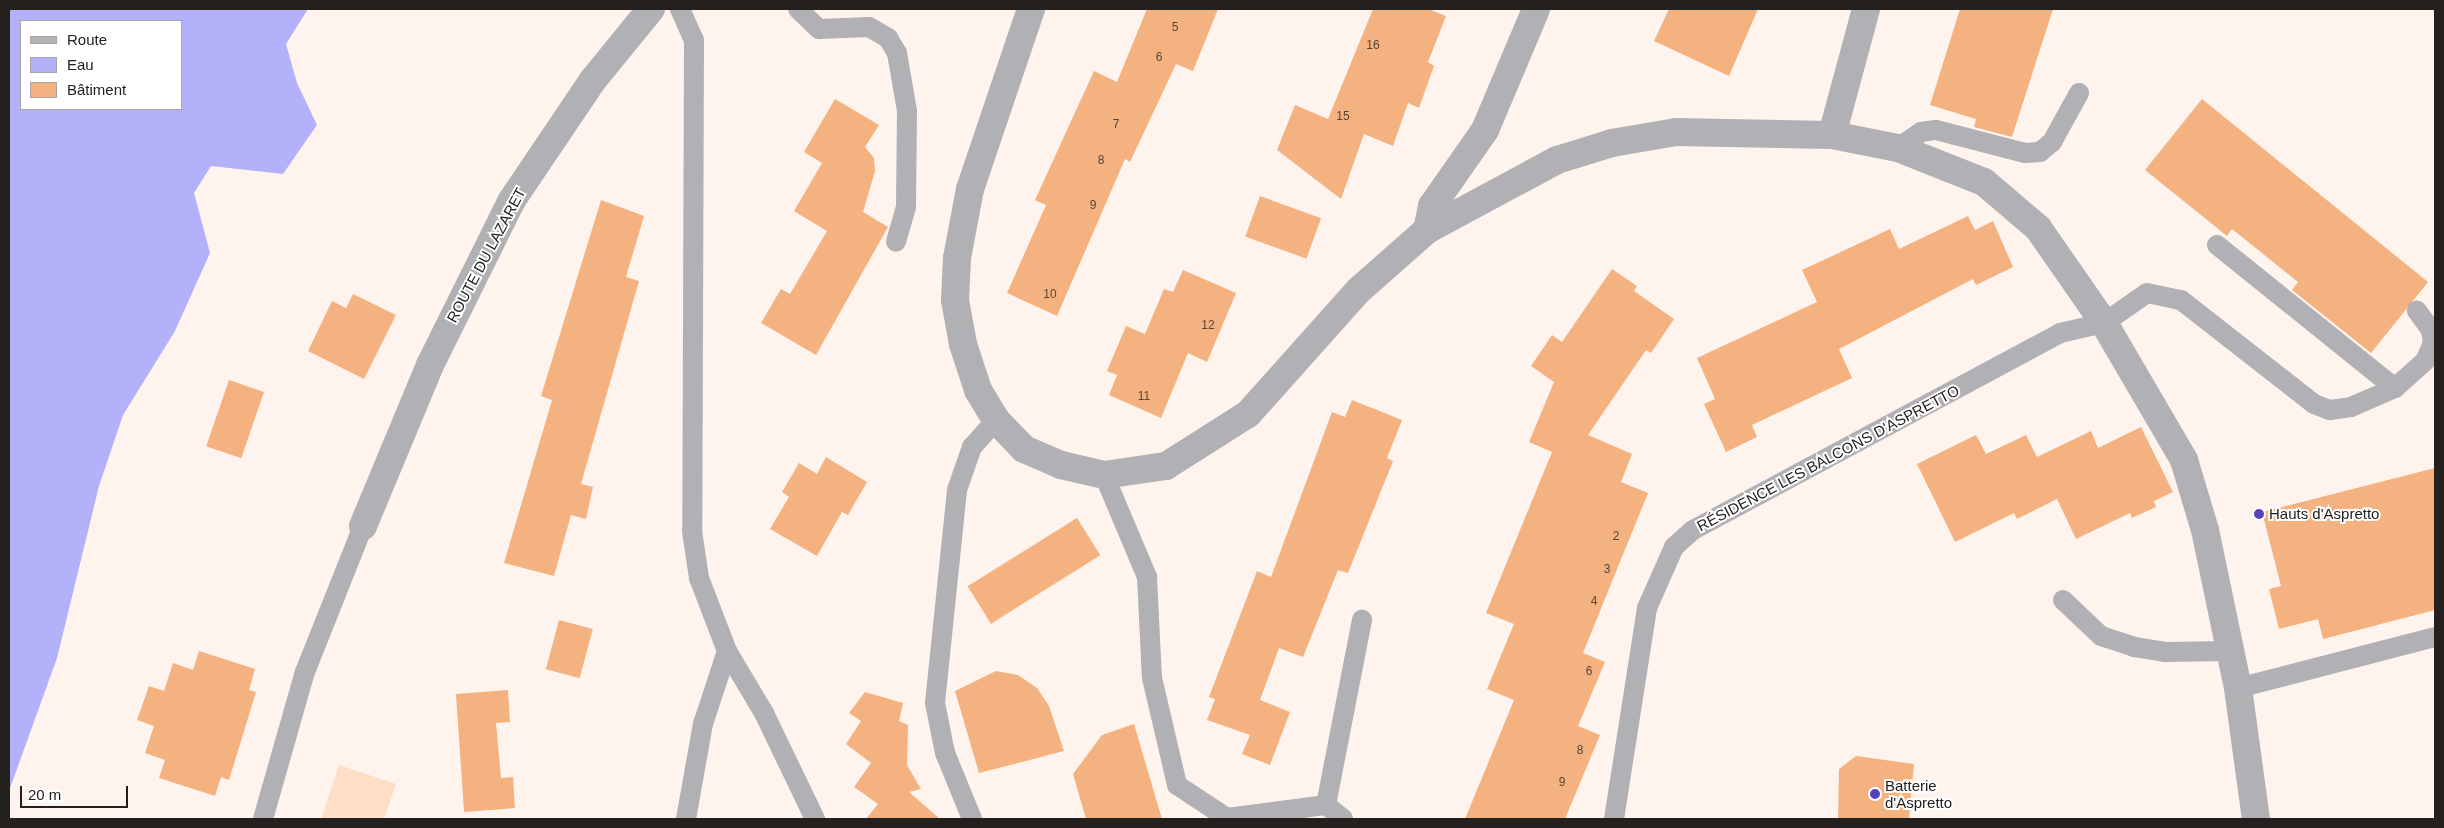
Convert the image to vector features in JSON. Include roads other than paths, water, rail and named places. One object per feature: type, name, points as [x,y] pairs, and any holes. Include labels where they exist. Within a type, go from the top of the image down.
[{"type":"street","name":"ROUTE DU LAZARET","points":[[362,526],[430,365],[512,200],[593,80],[651,9]]},
{"type":"street","points":[[1031,9],[970,189],[957,258],[955,300],[963,344],[978,390],[996,420],[1024,448],[1061,466],[1104,475],[1166,466],[1248,414],[1359,290],[1427,230],[1557,160],[1612,143],[1676,132],[1832,135],[1898,148],[1984,182],[2038,228],[2104,322],[2184,460],[2204,530],[2238,688],[2256,819]]},
{"type":"street","points":[[1427,230],[1432,206],[1485,130],[1536,9]]},
{"type":"street","points":[[1832,135],[1866,9]]},
{"type":"lane","points":[[680,9],[694,40],[692,531],[698,578],[728,651],[764,713],[815,819]]},
{"type":"lane","points":[[798,9],[819,29],[869,28],[888,38],[897,53],[904,77],[907,120],[906,208],[896,242]]},
{"type":"lane","points":[[1898,148],[1921,132],[1936,130],[2025,153],[2040,152],[2052,142],[2079,93]]},
{"type":"lane","points":[[2217,245],[2395,388]]},
{"type":"lane","name":"RÉSIDENCE LES BALCONS D'ASPRETTO","points":[[1614,819],[1647,608],[1674,547],[1693,530],[2060,333],[2104,322],[2147,293],[2161,294],[2181,300],[2314,404],[2330,410],[2351,407],[2395,388],[2425,361],[2433,343],[2431,330],[2418,311]]},
{"type":"lane","points":[[972,819],[945,753],[935,702],[957,490],[972,447],[996,420]]},
{"type":"lane","points":[[1104,475],[1147,577],[1152,678],[1177,785],[1227,818],[1326,805],[1343,819]]},
{"type":"lane","points":[[263,819],[306,672],[362,526]]},
{"type":"lane","points":[[2063,600],[2101,636],[2134,647],[2164,652],[2230,651]]},
{"type":"lane","points":[[1326,805],[1362,619]]},
{"type":"lane","points":[[2238,688],[2435,637]]},
{"type":"lane","points":[[686,819],[703,724],[728,651]]},
{"type":"water","points":[[9,9],[308,9],[286,44],[297,83],[317,125],[283,174],[211,166],[194,193],[210,253],[175,331],[123,415],[99,486],[57,658],[9,791]]},
{"type":"place","name":"Hauts d'Aspretto","points":[[2259,514]]},
{"type":"place","name":"Batterie d'Aspretto","points":[[1875,794]]}]
